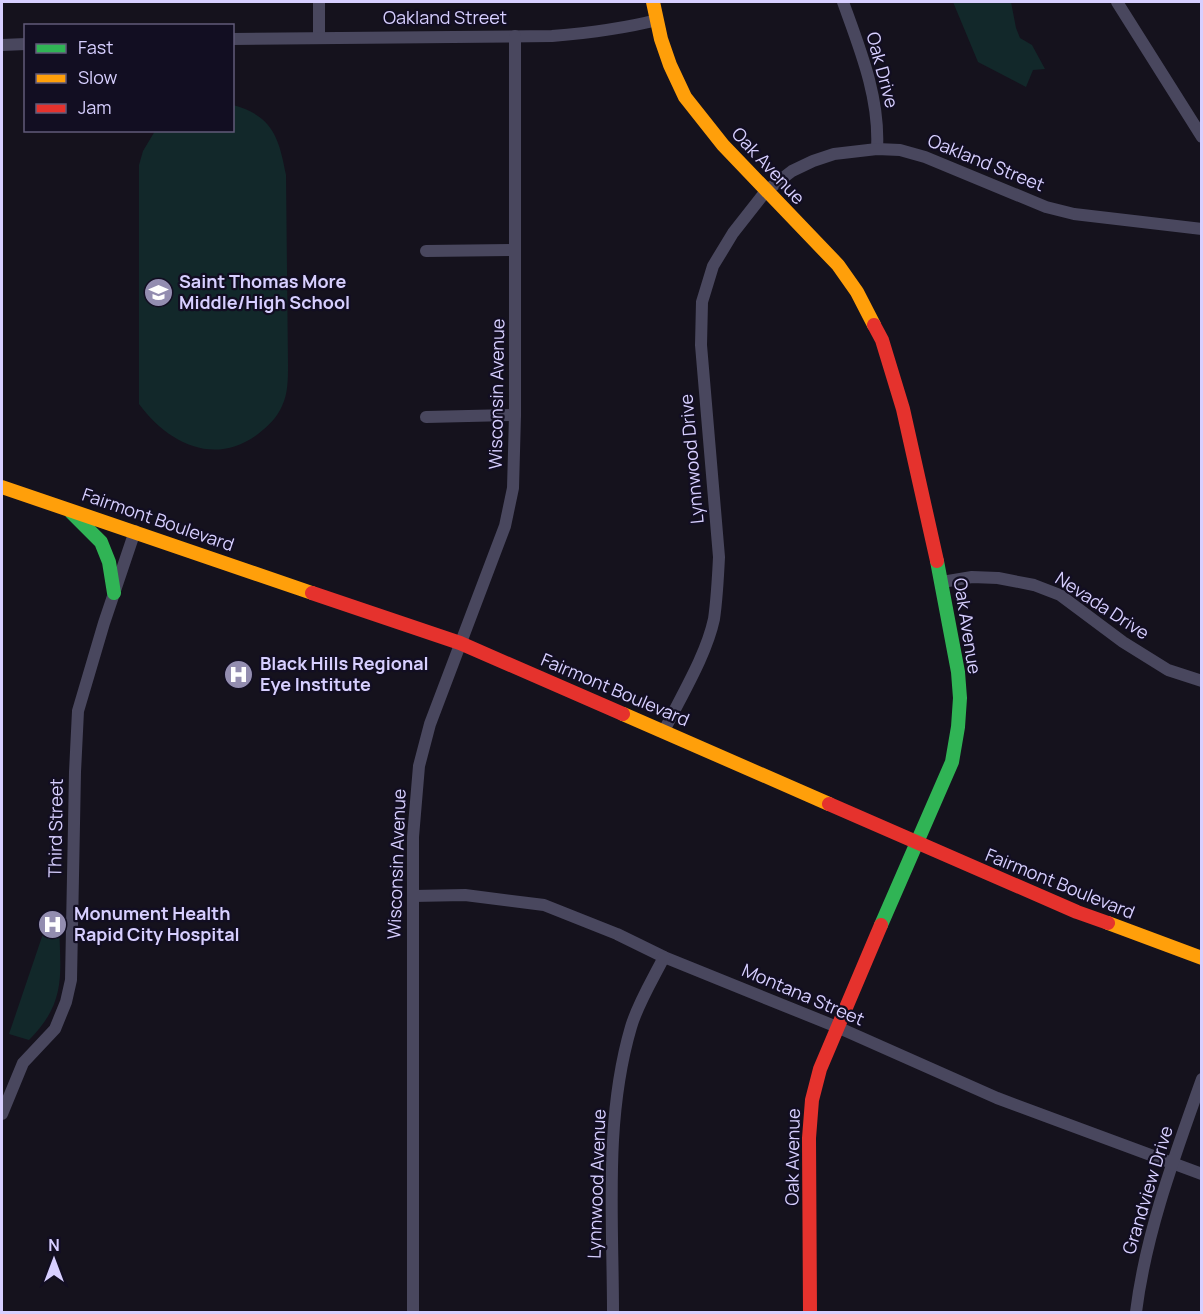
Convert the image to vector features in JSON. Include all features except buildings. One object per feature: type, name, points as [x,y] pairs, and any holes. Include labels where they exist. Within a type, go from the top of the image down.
[{"type":"street","points":[[319,2],[319,37]]},
{"type":"street","name":"Oak Avenue","points":[[653,2],[670,65],[685,97],[703,122],[838,265],[857,292],[882,340],[903,409],[942,582],[958,672],[960,698],[958,727],[951,762],[820,1069],[812,1100],[809,1138],[810,1312]]},
{"type":"street","name":"Oak Drive","points":[[843,2],[874,102],[878,130],[877,149]]},
{"type":"street","points":[[1117,2],[1202,137]]},
{"type":"street","name":"Oakland Street","points":[[234,39],[590,33],[657,20]]},
{"type":"street","name":"Wisconsin Avenue","points":[[413,1312],[412,837],[419,766],[430,724],[505,526],[511,502],[515,464],[515,36]]},
{"type":"street","points":[[2,45],[24,44]]},
{"type":"street","name":"Oakland Street","points":[[766,191],[792,171],[834,154],[877,149],[900,150],[925,157],[1046,207],[1074,214],[1202,229]]},
{"type":"street","name":"Lynnwood Drive","points":[[664,731],[703,652],[713,621],[718,587],[719,557],[701,345],[702,302],[713,266],[728,241],[766,191]]},
{"type":"street","points":[[426,251],[515,250]]},
{"type":"street","points":[[426,417],[515,415]]},
{"type":"street","name":"Fairmont Boulevard","points":[[2,487],[460,643],[1077,912],[1202,958]]},
{"type":"street","points":[[69,509],[101,542],[109,562],[114,593]]},
{"type":"street","name":"Third Street","points":[[2,1114],[23,1063],[55,1029],[66,1002],[73,954],[74,783],[78,711],[135,531]]},
{"type":"street","name":"Nevada Drive","points":[[942,582],[972,577],[998,578],[1035,585],[1060,595],[1123,642],[1168,670],[1202,681]]},
{"type":"street","name":"Montana Street","points":[[412,896],[465,895],[524,901],[544,906],[617,934],[664,957],[837,1028],[997,1098],[1172,1165],[1202,1174]]},
{"type":"street","name":"Lynnwood Avenue","points":[[613,1312],[612,1148],[620,1078],[632,1025],[664,957]]},
{"type":"street","name":"Grandview Drive","points":[[1136,1312],[1150,1238],[1202,1079]]},
{"type":"green space","points":[[953,2],[1011,2],[1020,38],[1032,45],[1045,69],[1033,70],[1026,87],[978,62]]},
{"type":"green space","points":[[234,105],[257,115],[266,122],[277,139],[286,175],[288,381],[285,397],[275,418],[258,434],[241,444],[225,449],[193,446],[178,439],[164,430],[139,404],[139,165],[143,151],[154,132],[234,132]]},
{"type":"green space","points":[[55,918],[59,921],[60,956],[56,999],[42,1026],[29,1040],[9,1034],[48,919]]},
{"type":"traffic: fast","points":[[71,512],[101,542],[109,562],[114,593]]},
{"type":"traffic: fast","points":[[881,925],[952,762],[958,727],[960,698],[958,672],[937,561]]},
{"type":"traffic: slow","points":[[653,2],[661,39],[685,97],[723,145],[838,265],[857,292],[874,325]]},
{"type":"traffic: slow","points":[[2,487],[312,593]]},
{"type":"traffic: slow","points":[[623,714],[829,804]]},
{"type":"traffic: slow","points":[[1108,923],[1202,958]]},
{"type":"traffic: jam","points":[[874,325],[882,340],[903,409],[937,561]]},
{"type":"traffic: jam","points":[[312,593],[460,643],[623,714]]},
{"type":"traffic: jam","points":[[829,804],[1077,912],[1108,923]]},
{"type":"traffic: jam","points":[[810,1312],[809,1138],[812,1100],[820,1069],[881,925]]},
{"type":"place","name":"Saint Thomas More Middle/High School","points":[[158,292]]},
{"type":"place","name":"Black Hills Regional Eye Institute","points":[[239,674]]},
{"type":"place","name":"Monument Health Rapid City Hospital","points":[[53,924]]}]
